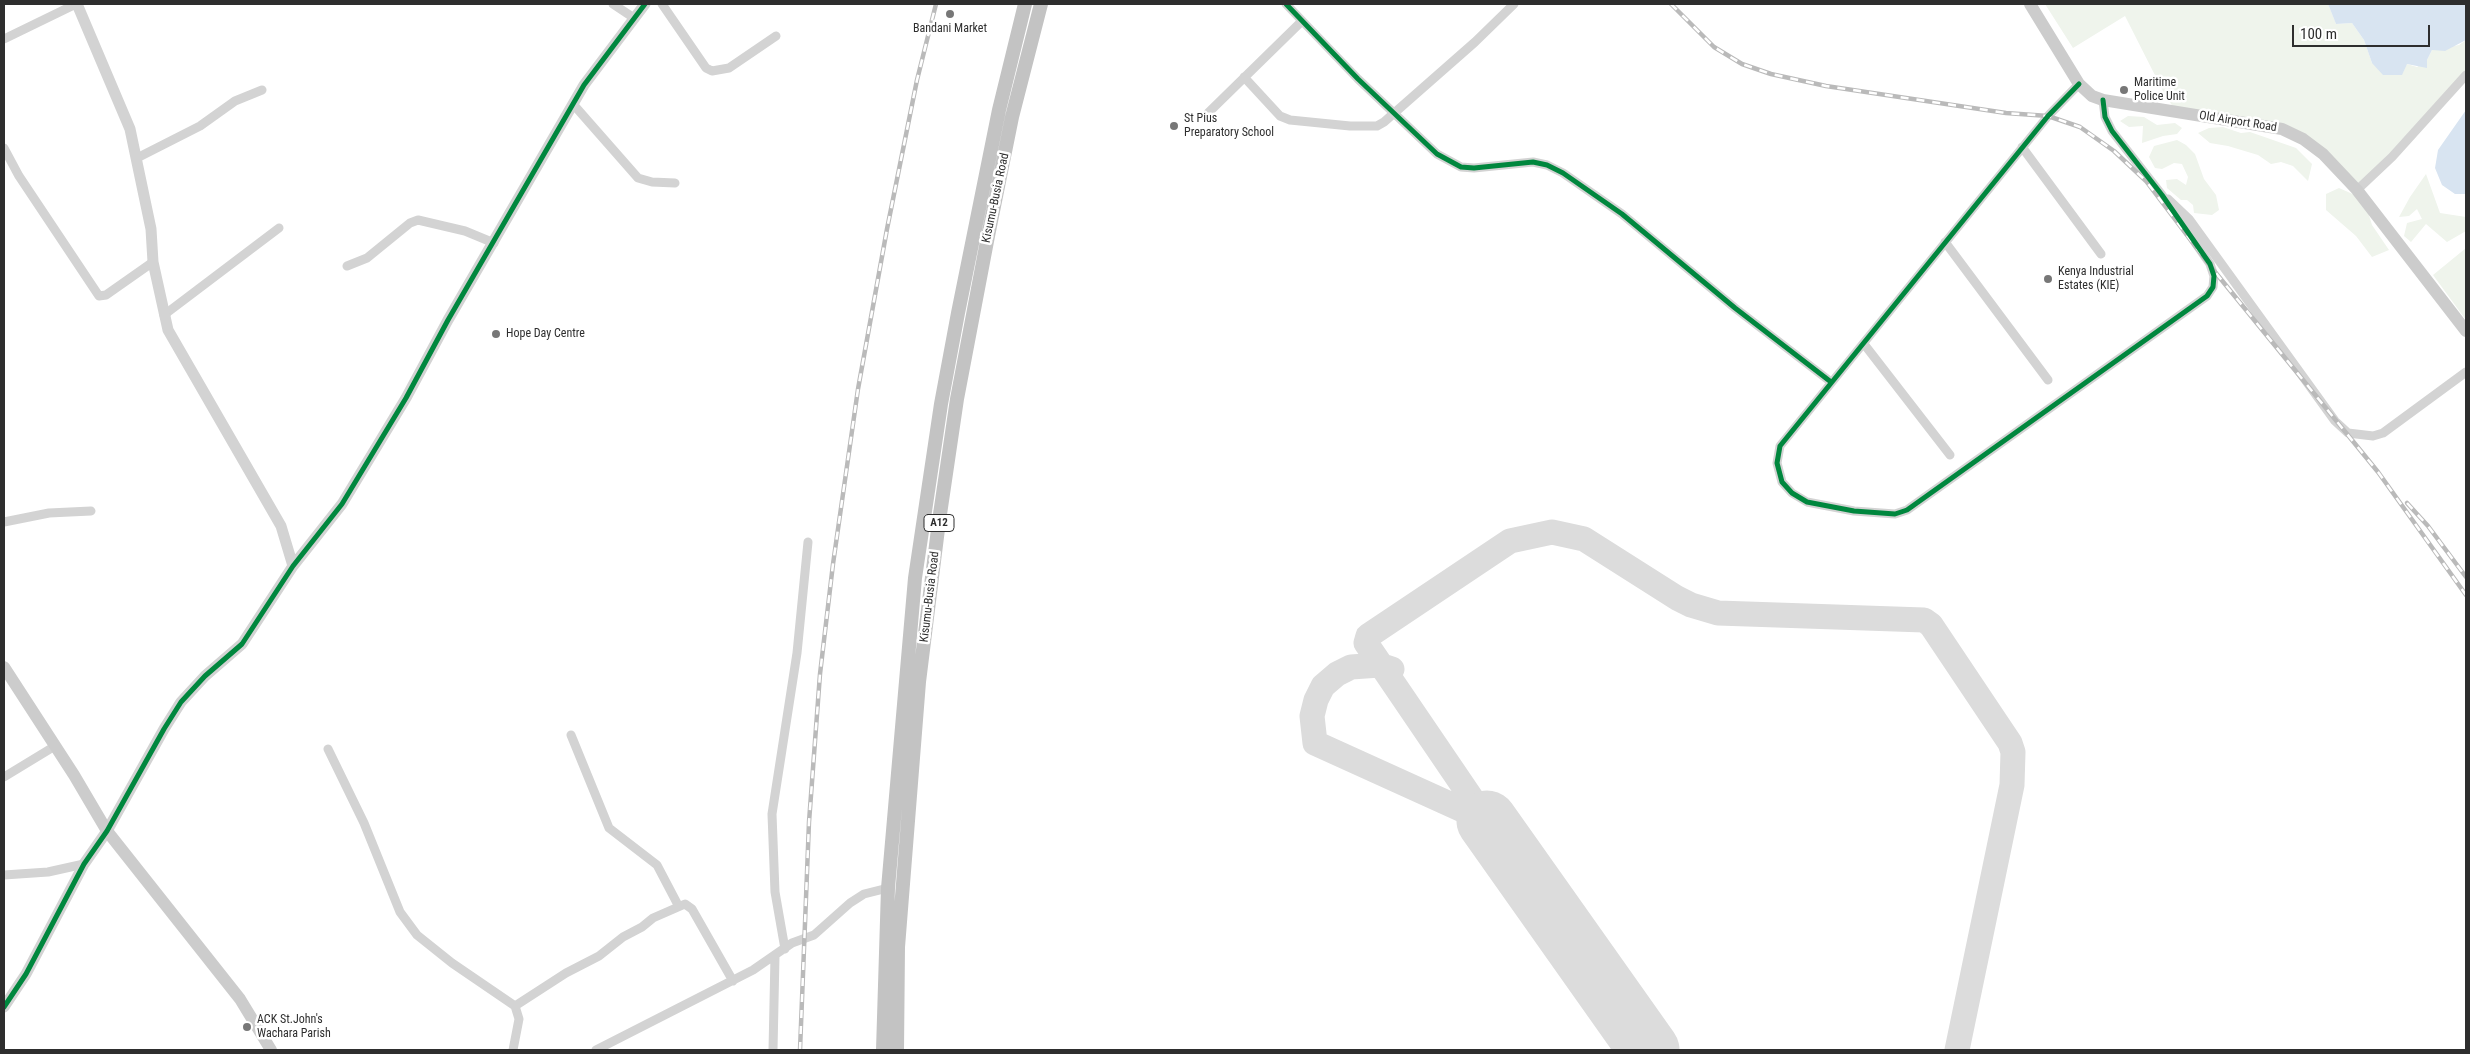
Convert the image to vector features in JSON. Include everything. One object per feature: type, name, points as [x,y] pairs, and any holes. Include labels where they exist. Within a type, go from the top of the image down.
[{"type":"highway","name":"Kisumu-Busia Road","points":[[882,1050],[888,888],[915,578],[958,312],[999,110],[1025,4]]},
{"type":"highway","name":"Kisumu-Busia Road","points":[[897,1050],[898,947],[919,682],[939,520],[957,399],[988,236],[1012,117],[1041,4]]},
{"type":"main road","name":"Old Airport Road","points":[[2030,4],[2079,84],[2092,96],[2103,100],[2282,129],[2303,138],[2323,154],[2357,190],[2466,331]]},
{"type":"main road","points":[[4,667],[107,831],[240,999],[271,1050]]},
{"type":"street","points":[[4,39],[76,4],[121,104],[137,158],[150,229],[153,262],[168,330],[281,526],[293,566]]},
{"type":"street","points":[[613,4],[634,18]]},
{"type":"street","points":[[4,1007],[26,974],[84,864],[107,831],[164,729],[182,702],[205,676],[242,644],[293,566],[342,504],[406,398],[448,320],[584,85],[645,4]]},
{"type":"street","points":[[662,4],[706,68],[712,70],[728,68],[776,36]]},
{"type":"street","points":[[1286,4],[1437,154],[1461,167],[1474,168],[1533,162],[1547,165],[1563,173],[1622,214],[1735,308],[1831,382]]},
{"type":"street","points":[[1244,77],[1275,112],[1290,120],[1350,126],[1377,126],[1475,42],[1514,4]]},
{"type":"street","points":[[1208,113],[1302,21]]},
{"type":"street","points":[[2357,190],[2392,157],[2466,75]]},
{"type":"street","points":[[2079,84],[2048,116],[2022,147],[1780,446],[1778,463],[1782,482],[1792,493],[1807,502],[1881,514],[1895,514],[1907,510],[2207,296],[2213,287],[2214,276],[2210,264],[2162,195],[2112,132],[2105,117],[2103,100]]},
{"type":"street","points":[[137,158],[200,126],[235,101],[262,90]]},
{"type":"street","points":[[573,104],[638,178],[652,182],[675,183]]},
{"type":"street","points":[[2022,147],[2101,254]]},
{"type":"street","points":[[4,148],[19,176],[99,296],[106,295],[153,262]]},
{"type":"street","points":[[2162,195],[2170,200],[2189,219],[2335,421],[2348,433],[2373,436],[2384,433],[2466,372]]},
{"type":"street","points":[[346,266],[367,258],[410,223],[418,220],[465,231],[494,243]]},
{"type":"street","points":[[164,315],[279,228]]},
{"type":"street","points":[[1945,242],[2048,380]]},
{"type":"street","points":[[1864,344],[1950,455]]},
{"type":"street","points":[[4,522],[50,512],[91,511]]},
{"type":"street","points":[[785,949],[775,892],[772,814],[797,653],[808,542]]},
{"type":"street","points":[[571,735],[609,828],[657,865],[678,906]]},
{"type":"street","points":[[4,777],[55,746]]},
{"type":"street","points":[[328,749],[364,823],[400,912],[417,935],[452,963],[515,1006],[519,1019],[513,1050]]},
{"type":"street","points":[[4,875],[48,872],[84,864]]},
{"type":"street","points":[[596,1050],[733,980],[776,956],[792,943],[814,935],[850,903],[864,894],[888,888]]},
{"type":"street","points":[[515,1006],[566,973],[599,956],[623,937],[678,906],[685,904],[692,909],[733,980]]},
{"type":"street","points":[[773,1050],[776,956]]},
{"type":"shaded area","points":[[2045,4],[2328,4],[2336,24],[2352,23],[2364,40],[2372,63],[2407,64],[2417,67],[2427,60],[2432,50],[2459,45],[2466,40],[2466,75],[2357,190],[2303,139],[2177,112],[2166,97],[2125,16],[2073,48]]},
{"type":"shaded area","points":[[2328,4],[2466,4],[2466,40],[2445,51],[2432,50],[2427,60],[2427,68],[2407,64],[2402,75],[2383,75],[2372,63],[2364,40],[2352,23],[2336,24]]},
{"type":"shaded area","points":[[2466,110],[2466,194],[2455,194],[2442,185],[2435,168],[2438,150]]},
{"type":"shaded area","points":[[2128,116],[2144,117],[2157,125],[2175,123],[2182,128],[2177,134],[2163,136],[2142,143],[2143,126],[2129,127],[2120,121]]},
{"type":"shaded area","points":[[2223,127],[2241,133],[2250,132],[2296,148],[2312,164],[2308,181],[2293,166],[2281,162],[2271,164],[2258,155],[2210,143],[2198,133],[2209,128]]},
{"type":"shaded area","points":[[2177,140],[2186,145],[2195,154],[2204,179],[2216,195],[2219,210],[2212,215],[2194,213],[2193,205],[2187,200],[2181,200],[2167,188],[2166,180],[2177,179],[2186,185],[2188,177],[2182,164],[2174,163],[2162,169],[2155,168],[2149,157],[2154,146]]},
{"type":"shaded area","points":[[2426,174],[2440,213],[2466,217],[2466,231],[2447,242],[2426,224],[2411,242],[2404,236],[2407,223],[2422,219],[2417,209],[2409,216],[2399,217]]},
{"type":"shaded area","points":[[2339,188],[2364,199],[2372,225],[2389,250],[2372,257],[2356,236],[2326,210],[2326,194]]},
{"type":"shaded area","points":[[2466,248],[2466,320],[2433,275]]},
{"type":"taxiway","points":[[1487,821],[1366,643],[1368,636],[1510,541],[1552,532],[1584,539],[1677,598],[1691,605],[1718,613],[1924,620],[1931,625],[2010,743],[2013,752],[2012,785],[1957,1050]]},
{"type":"taxiway","points":[[1392,669],[1380,665],[1351,667],[1337,674],[1323,686],[1316,700],[1312,716],[1315,743],[1487,821]]},
{"type":"runway","points":[[1487,821],[1649,1050]]},
{"type":"railway","points":[[800,1050],[809,822],[820,674],[833,564],[858,389],[887,229],[917,80],[936,4]]},
{"type":"railway","points":[[1671,4],[1714,47],[1742,64],[1771,74],[1826,86],[2006,113],[2048,116],[2080,127],[2114,151],[2146,181],[2211,267],[2378,472],[2466,595]]},
{"type":"railway","points":[[2407,503],[2428,526],[2466,577]]},
{"type":"cycle path","points":[[4,1007],[26,974],[84,864],[107,831],[181,702],[205,676],[242,644],[293,566],[342,504],[406,398],[448,320],[584,85],[645,4]]},
{"type":"cycle path","points":[[1286,4],[1358,79],[1437,154],[1461,167],[1474,168],[1533,162],[1547,165],[1563,173],[1622,214],[1735,308],[1831,382]]},
{"type":"cycle path","points":[[2079,84],[2048,116],[1780,446],[1777,463],[1782,482],[1792,493],[1807,502],[1854,511],[1895,514],[1907,510],[2207,296],[2213,287],[2214,276],[2210,264],[2162,195],[2112,131],[2105,117],[2103,100]]},
{"type":"place","name":"Bandani Market","points":[[950,14]]},
{"type":"place","name":"Maritime Police Unit","points":[[2124,90]]},
{"type":"place","name":"St Pius Preparatory School","points":[[1174,126]]},
{"type":"place","name":"Kenya Industrial Estates (KIE)","points":[[2048,279]]},
{"type":"place","name":"Hope Day Centre","points":[[496,334]]},
{"type":"place","name":"ACK St.John's Wachara Parish","points":[[247,1027]]}]
